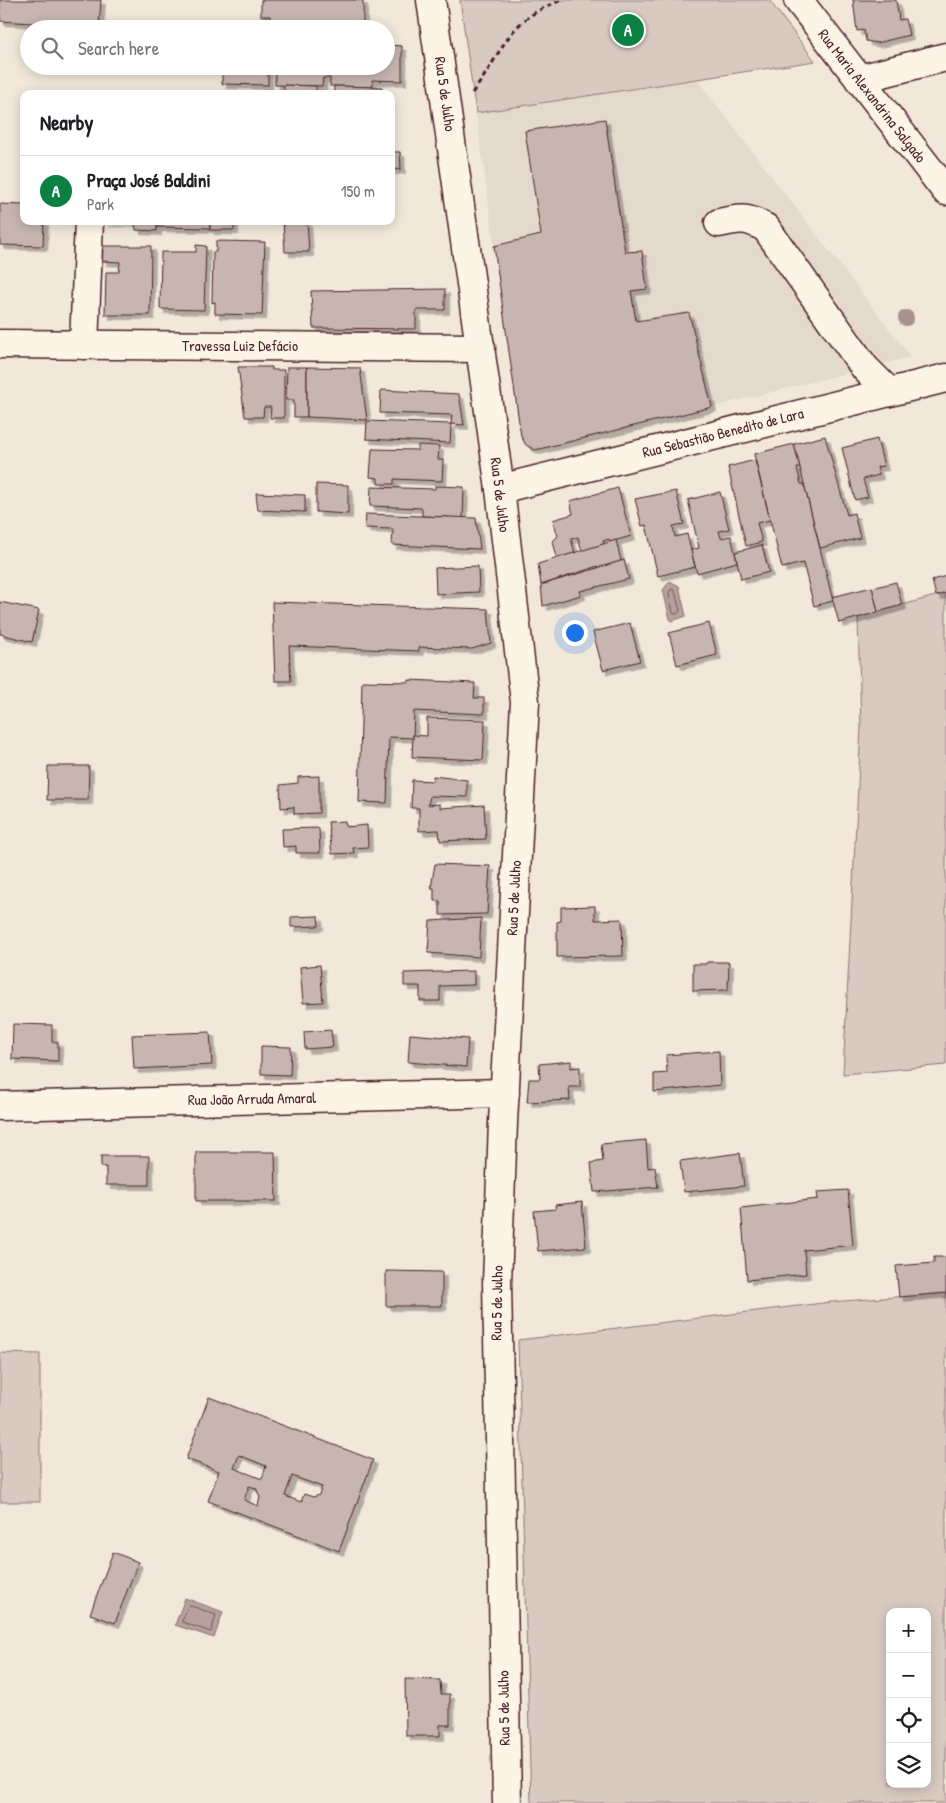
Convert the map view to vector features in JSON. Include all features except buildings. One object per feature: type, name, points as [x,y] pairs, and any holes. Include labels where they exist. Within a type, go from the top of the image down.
[{"type":"street","name":"Rua 5 de Julho","points":[[431,0],[500,489],[525,702],[497,1283],[507,1803]]},
{"type":"street","name":"Rua Maria Alexandrina Salgado","points":[[798,0],[946,191]]},
{"type":"street","points":[[859,79],[946,57]]},
{"type":"street","points":[[719,223],[737,219],[752,220],[766,228],[865,368],[890,392]]},
{"type":"street","points":[[84,345],[89,225]]},
{"type":"street","name":"Travessa Luiz Defácio","points":[[0,344],[481,348]]},
{"type":"street","name":"Rua Sebastião Benedito de Lara","points":[[500,489],[946,378]]},
{"type":"street","name":"Rua João Arruda Amaral","points":[[0,1106],[505,1093]]},
{"type":"path","points":[[448,120],[486,75],[502,44],[519,23],[536,11],[563,0]]},
{"type":"shaded area","points":[[460,0],[769,0],[815,61],[476,113]]},
{"type":"shaded area","points":[[697,80],[911,357],[542,450],[531,449],[521,436],[476,113]]},
{"type":"shaded area","points":[[946,593],[946,1065],[843,1074],[861,728],[858,617]]},
{"type":"shaded area","points":[[946,1293],[946,1803],[531,1803],[518,1340],[831,1302]]},
{"type":"shaded area","points":[[0,1353],[40,1354],[40,1502],[0,1502]]},
{"type":"water","points":[[670,581],[679,586],[686,616],[672,621],[663,590]]},
{"type":"water","points":[[185,1598],[223,1612],[214,1638],[175,1625]]},
{"type":"place","name":"Praça José Baldini","points":[[628,30]]}]
